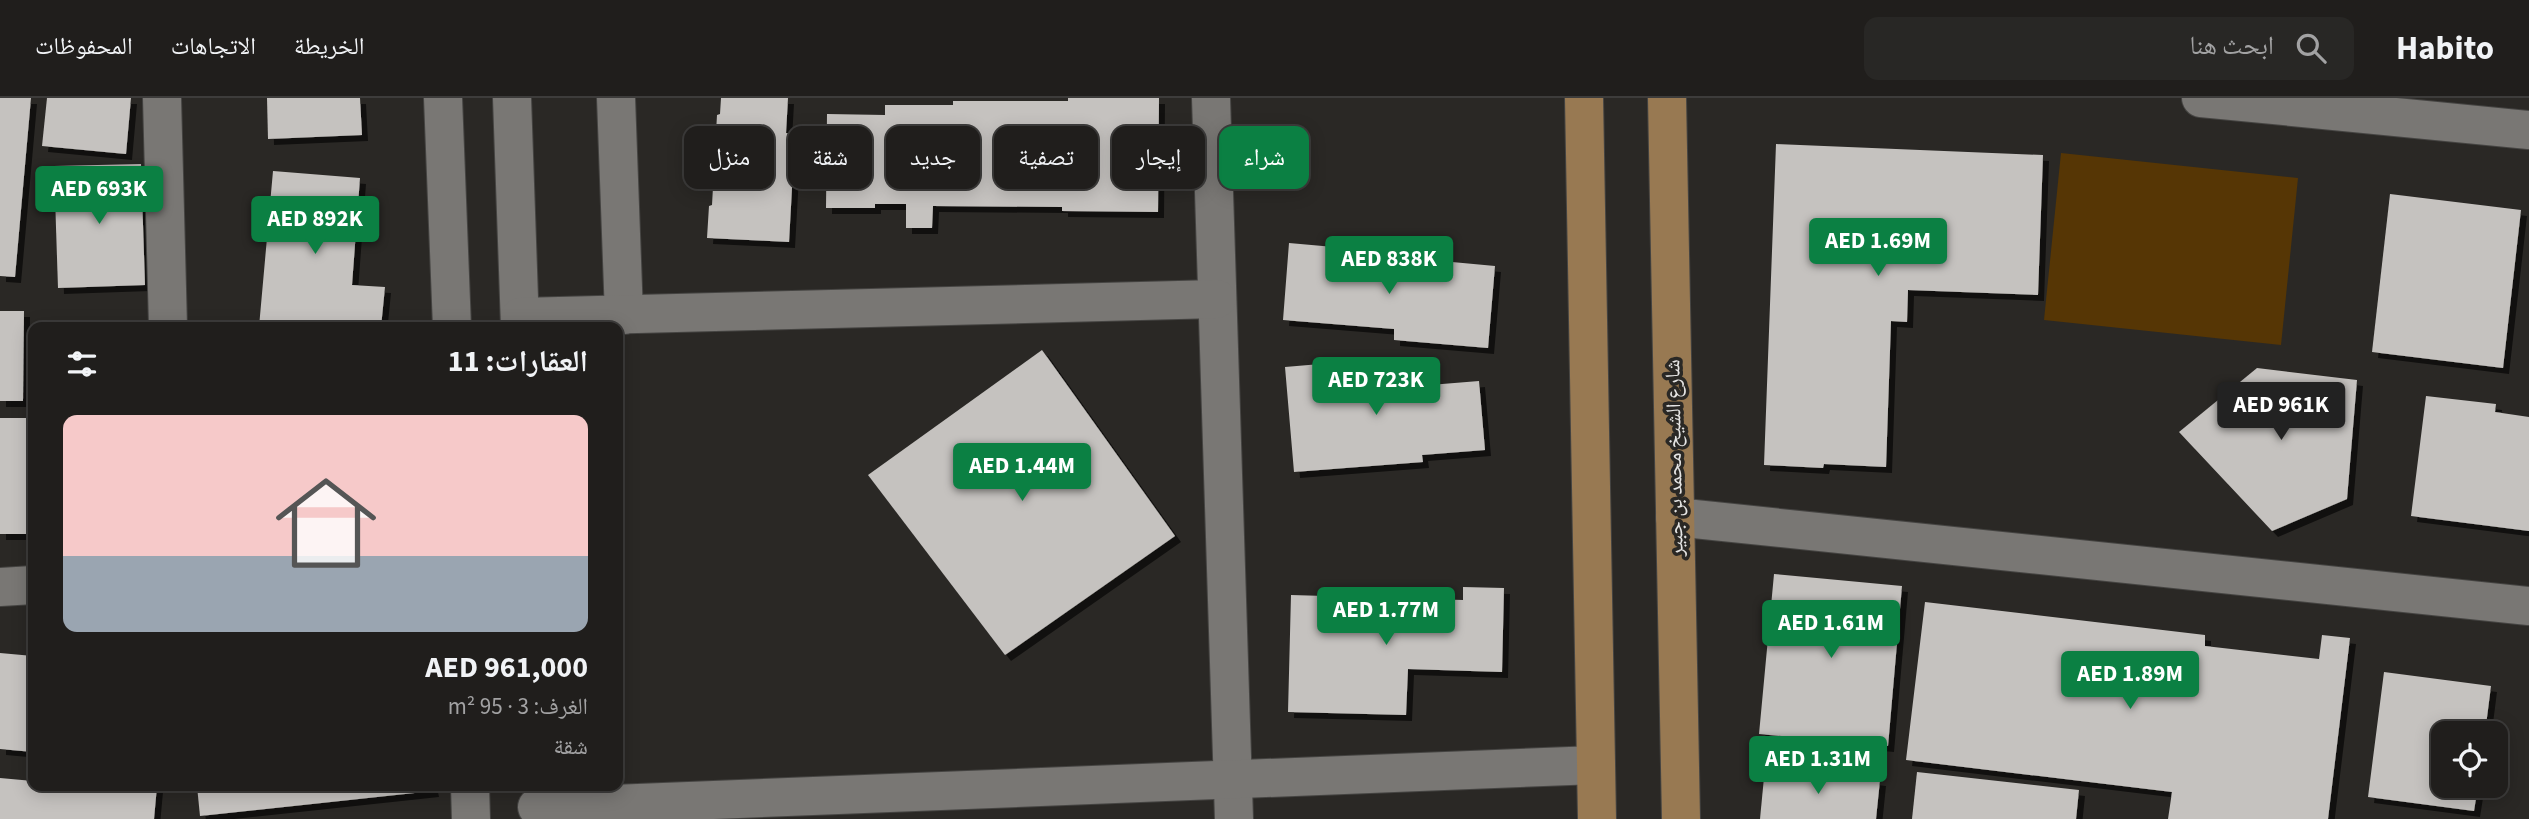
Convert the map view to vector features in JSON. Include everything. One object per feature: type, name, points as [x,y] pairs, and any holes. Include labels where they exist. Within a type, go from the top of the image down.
[{"type":"main road","points":[[1584,98],[1597,819]]},
{"type":"main road","name":"شارع الشيخ محمد بن جبير","points":[[1667,98],[1681,819]]},
{"type":"street","points":[[162,98],[168,322]]},
{"type":"street","points":[[443,98],[452,322]]},
{"type":"street","points":[[512,98],[520,322],[624,315],[1217,299]]},
{"type":"street","points":[[616,98],[624,315]]},
{"type":"street","points":[[1211,98],[1234,819]]},
{"type":"street","points":[[2201,98],[2529,130]]},
{"type":"street","points":[[1675,517],[2529,606]]},
{"type":"street","points":[[0,587],[28,585]]},
{"type":"street","points":[[537,804],[1596,765]]},
{"type":"street","points":[[470,791],[471,819]]},
{"type":"shaded area","points":[[2061,153],[2298,178],[2281,345],[2044,320]]},
{"type":"building","points":[[0,98],[31,98],[15,277],[0,276]]},
{"type":"building","points":[[47,98],[131,98],[126,154],[42,146]]},
{"type":"building","points":[[267,98],[360,98],[362,135],[268,139]]},
{"type":"building","points":[[721,98],[788,98],[788,189],[792,189],[789,242],[707,238],[713,189],[774,189],[774,126],[716,126],[717,115],[720,114]]},
{"type":"building","points":[[1068,98],[1159,98],[1159,126],[1112,126],[1112,189],[1158,189],[1158,212],[1062,211],[1062,207],[933,206],[932,228],[906,228],[906,204],[875,204],[875,208],[826,208],[826,189],[872,189],[872,126],[827,126],[827,114],[885,115],[885,105],[953,105],[953,101],[1068,101]]},
{"type":"building","points":[[1776,144],[2043,155],[2038,295],[1908,290],[1907,322],[1891,321],[1886,467],[1764,465]]},
{"type":"building","points":[[141,164],[145,285],[58,288],[54,166]]},
{"type":"building","points":[[273,171],[360,178],[352,285],[385,287],[382,322],[259,322]]},
{"type":"building","points":[[2390,194],[2521,210],[2503,368],[2372,352]]},
{"type":"building","points":[[1289,243],[1390,252],[1389,273],[1450,279],[1452,262],[1495,266],[1488,348],[1394,340],[1394,329],[1283,320]]},
{"type":"building","points":[[0,311],[24,311],[23,401],[0,401]]},
{"type":"building","points":[[1042,350],[1175,536],[1005,655],[868,475]]},
{"type":"building","points":[[1391,358],[1393,388],[1479,381],[1485,450],[1422,455],[1423,462],[1294,472],[1285,367]]},
{"type":"building","points":[[2257,368],[2357,380],[2347,499],[2272,531],[2179,432]]},
{"type":"building","points":[[2426,396],[2496,404],[2495,412],[2529,417],[2529,531],[2411,516]]},
{"type":"building","points":[[0,418],[28,418],[28,534],[0,534]]},
{"type":"building","points":[[1774,574],[1902,586],[1888,746],[1759,734]]},
{"type":"building","points":[[1463,587],[1504,588],[1502,672],[1408,669],[1406,715],[1288,712],[1291,595],[1463,600]]},
{"type":"building","points":[[1925,602],[2205,635],[2205,646],[2319,659],[2322,635],[2350,638],[2328,819],[2168,819],[2172,792],[1906,760]]},
{"type":"building","points":[[0,653],[28,656],[28,752],[0,749]]},
{"type":"building","points":[[2384,672],[2491,686],[2487,721],[2431,721],[2431,798],[2476,798],[2474,811],[2368,797]]},
{"type":"building","points":[[1765,767],[1880,780],[1876,819],[1760,819]]},
{"type":"building","points":[[1917,772],[2079,790],[2076,819],[1912,819]]},
{"type":"building","points":[[0,778],[28,781],[28,791],[157,791],[154,819],[0,819]]},
{"type":"building","points":[[198,791],[433,791],[200,816]]}]
